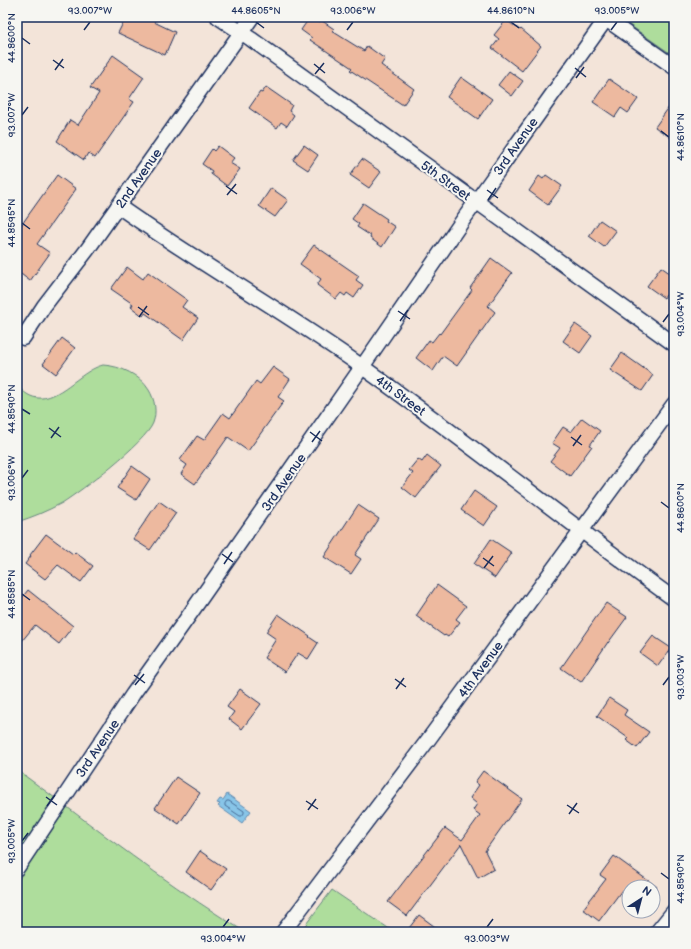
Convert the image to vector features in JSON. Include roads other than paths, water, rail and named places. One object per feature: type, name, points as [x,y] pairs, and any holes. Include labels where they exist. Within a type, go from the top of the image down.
[{"type":"street","name":"5th Street","points":[[218,17],[241,32],[674,344]]},
{"type":"street","name":"2nd Avenue","points":[[23,338],[44,306],[87,250],[252,17]]},
{"type":"street","points":[[605,18],[674,67]]},
{"type":"street","name":"3rd Avenue","points":[[17,868],[129,700],[605,18]]},
{"type":"street","name":"4th Street","points":[[118,206],[167,240],[263,301],[362,367],[674,599]]},
{"type":"street","name":"4th Avenue","points":[[283,932],[419,751],[674,404]]},
{"type":"street","points":[[657,932],[674,911]]},
{"type":"water","points":[[227,794],[251,811],[242,823],[218,806],[220,804],[217,803],[220,799],[223,800]]}]
